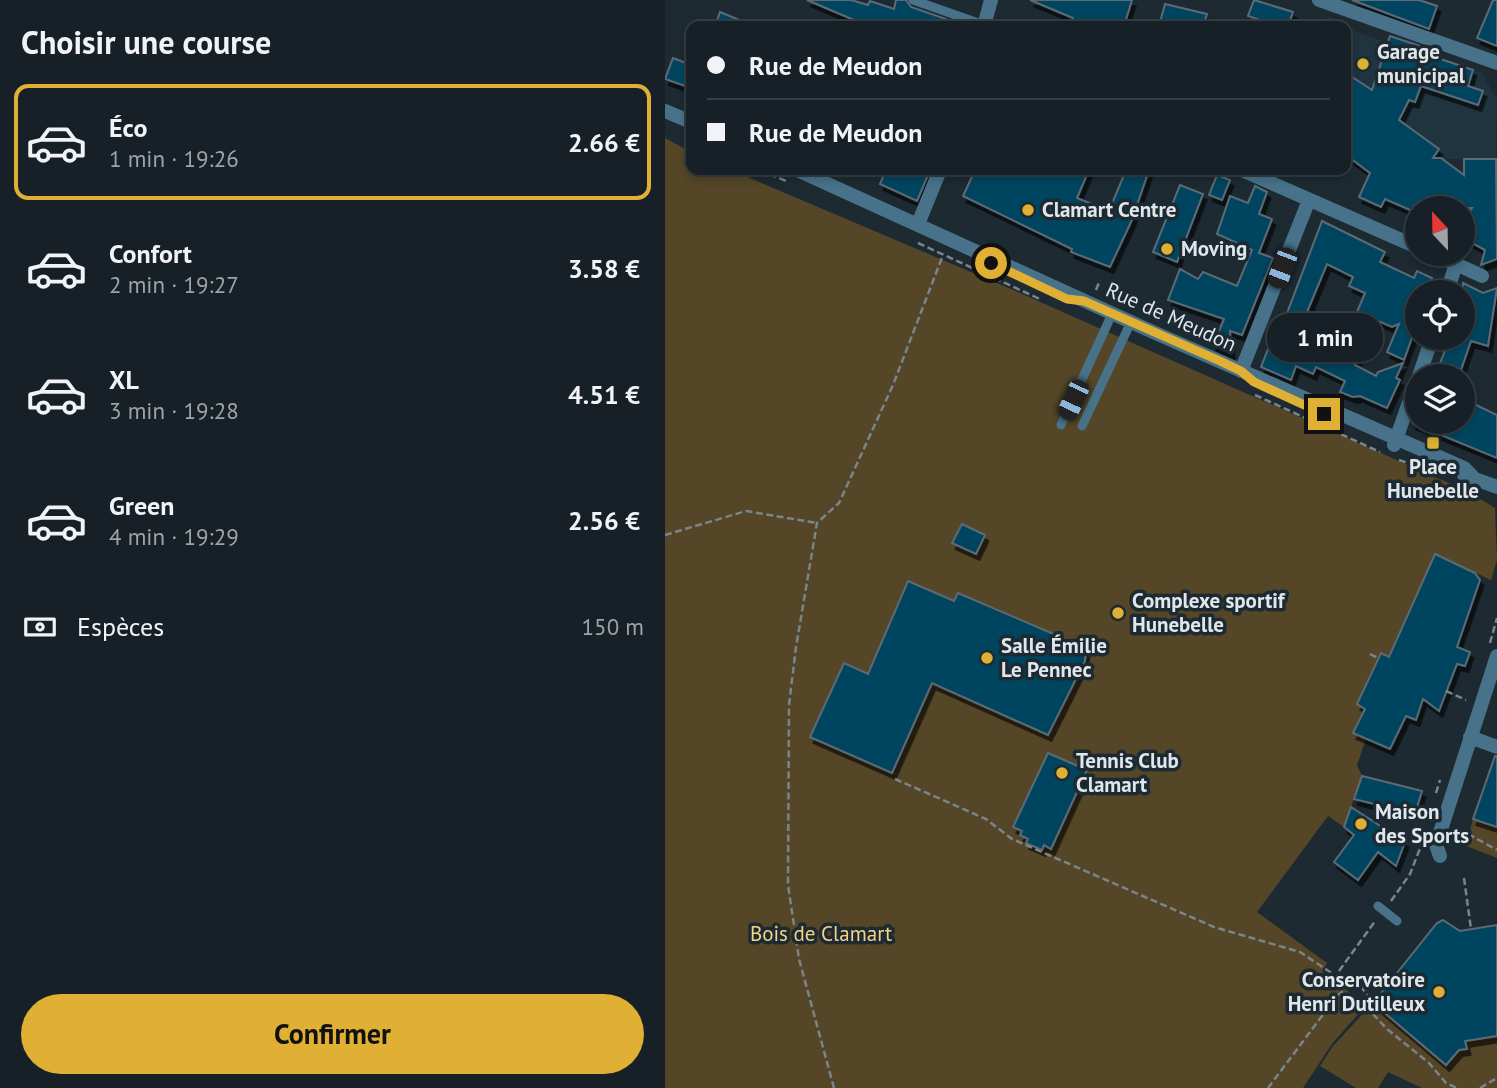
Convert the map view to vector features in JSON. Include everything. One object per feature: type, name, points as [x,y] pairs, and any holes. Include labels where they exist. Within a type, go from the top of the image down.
[{"type":"street","points":[[986,21],[991,0]]},
{"type":"street","points":[[1319,0],[1497,63]]},
{"type":"street","points":[[665,111],[686,120]]},
{"type":"street","name":"Rue de Meudon","points":[[808,175],[1241,371],[1254,382],[1396,442],[1459,474],[1472,476],[1497,487]]},
{"type":"street","points":[[918,224],[938,175]]},
{"type":"street","points":[[1253,175],[1405,242]]},
{"type":"street","points":[[1241,371],[1309,200]]},
{"type":"street","points":[[1460,266],[1482,276]]},
{"type":"street","points":[[1396,442],[1405,416]]},
{"type":"street","points":[[1440,856],[1436,845],[1497,656]]},
{"type":"street","points":[[1470,737],[1497,747]]},
{"type":"lane","points":[[913,0],[971,21]]},
{"type":"lane","points":[[1061,425],[1112,314]]},
{"type":"lane","points":[[1082,426],[1131,322]]},
{"type":"lane","points":[[1381,908],[1397,921]]},
{"type":"path","points":[[834,1088],[799,959],[788,885],[789,705],[817,523],[839,503],[893,385],[943,255]]},
{"type":"path","points":[[1096,289],[1100,279]]},
{"type":"path","points":[[1121,301],[1125,291]]},
{"type":"path","points":[[1150,314],[1154,305]]},
{"type":"path","points":[[665,535],[746,511],[817,523]]},
{"type":"path","points":[[1370,654],[1378,658]]},
{"type":"path","points":[[1446,691],[1453,695]]},
{"type":"path","points":[[895,779],[986,819],[1012,839],[1214,927],[1300,952],[1336,975]]},
{"type":"path","points":[[1436,800],[1440,781]]},
{"type":"path","points":[[1468,834],[1497,849]]},
{"type":"path","points":[[1339,971],[1381,908],[1410,874],[1424,837]]},
{"type":"path","points":[[1464,878],[1471,929]]},
{"type":"path","points":[[1268,1088],[1337,996],[1356,980],[1369,996],[1372,1013],[1387,1029],[1429,1063],[1446,1083],[1457,1088]]},
{"type":"path","points":[[1480,1088],[1497,1078]]},
{"type":"shaded area","points":[[1328,16],[1342,21],[1326,21]]},
{"type":"shaded area","points":[[1351,27],[1358,33],[1388,42],[1390,37],[1425,49],[1410,96],[1421,85],[1462,67],[1481,72],[1497,99],[1496,159],[1442,159],[1432,196],[1425,196],[1351,146]]},
{"type":"green space","name":"Bois de Clamart","points":[[665,138],[686,149],[686,175],[743,175],[1011,289],[1469,492],[1495,508],[1497,560],[1491,580],[1435,554],[1389,657],[1380,653],[1357,703],[1365,709],[1354,732],[1366,739],[1357,765],[1362,776],[1344,827],[1328,816],[1257,912],[1327,963],[1322,971],[1366,1005],[1332,1044],[1303,1088],[665,1088]]},
{"type":"green space","points":[[1473,819],[1497,827],[1497,858],[1466,846]]},
{"type":"green space","points":[[1373,1003],[1446,1065],[1459,1050],[1466,1049],[1465,1041],[1497,1036],[1497,1088],[1422,1088],[1388,1072],[1378,1088],[1356,1088],[1320,1066],[1333,1046]]},
{"type":"building","points":[[807,0],[851,0],[868,5],[870,1],[894,9],[896,0],[906,0],[911,7],[946,19],[945,21],[856,21]]},
{"type":"building","points":[[1030,0],[1132,0],[1126,21],[1072,21],[1073,18]]},
{"type":"building","points":[[1254,0],[1293,12],[1290,21],[1262,21],[1248,16]]},
{"type":"building","points":[[1352,0],[1419,0],[1437,6],[1429,29]]},
{"type":"building","points":[[1493,0],[1497,0],[1497,46],[1477,38]]},
{"type":"building","points":[[1165,4],[1207,14],[1205,21],[1160,21]]},
{"type":"building","points":[[720,12],[742,21],[717,21]]},
{"type":"building","points":[[1390,36],[1423,47],[1423,53],[1473,70],[1468,86],[1483,91],[1478,105],[1421,86],[1415,102],[1409,100],[1399,120],[1439,149],[1433,158],[1441,158],[1464,175],[1464,159],[1496,159],[1497,259],[1481,265],[1485,250],[1475,245],[1475,196],[1405,196],[1405,208],[1385,199],[1381,207],[1359,197],[1370,173],[1351,159],[1351,76],[1372,90]]},
{"type":"building","points":[[673,58],[686,63],[686,86],[665,79]]},
{"type":"building","points":[[884,175],[928,175],[917,201],[880,184]]},
{"type":"building","points":[[973,175],[1087,175],[1077,198],[1109,211],[1124,175],[1147,175],[1132,220],[1110,267],[1071,252],[1072,249],[963,196]]},
{"type":"building","points":[[1217,175],[1230,180],[1222,200],[1209,195]]},
{"type":"building","points":[[1180,185],[1203,194],[1177,262],[1153,252]]},
{"type":"building","points":[[1255,186],[1267,192],[1259,214],[1272,219],[1259,253],[1273,258],[1242,335],[1230,331],[1231,353],[1213,345],[1224,319],[1168,300],[1180,269],[1198,279],[1203,272],[1237,286],[1252,250],[1217,234],[1230,196],[1248,203]]},
{"type":"building","points":[[1322,221],[1385,252],[1380,262],[1414,278],[1417,271],[1432,278],[1405,280],[1405,350],[1408,350],[1404,360],[1387,352],[1399,324],[1392,327],[1374,319],[1355,365],[1376,376],[1378,372],[1403,363],[1396,378],[1400,380],[1387,408],[1360,396],[1353,397],[1340,392],[1345,381],[1316,367],[1313,374],[1296,366],[1291,380],[1261,367],[1270,344],[1289,352],[1292,345],[1320,356],[1319,359],[1326,341],[1342,348],[1365,293],[1349,286],[1353,277],[1327,264],[1300,329],[1284,321]]},
{"type":"building","points":[[1497,288],[1488,346],[1475,342],[1475,289],[1483,293]]},
{"type":"building","points":[[1445,350],[1468,350],[1463,364],[1440,364]]},
{"type":"building","points":[[1475,404],[1497,415],[1497,458],[1439,434],[1475,434]]},
{"type":"building","points":[[962,524],[985,535],[976,554],[952,543]]},
{"type":"building","points":[[1435,554],[1475,573],[1480,580],[1457,647],[1470,652],[1465,666],[1457,664],[1439,711],[1423,699],[1416,720],[1406,716],[1390,749],[1353,733],[1365,709],[1357,704],[1381,653],[1389,657]]},
{"type":"building","name":"Salle Émilie Le Pennec","points":[[908,581],[954,601],[958,593],[1086,648],[1085,661],[1048,735],[932,683],[892,773],[810,737],[844,663],[868,674]]},
{"type":"building","points":[[1048,753],[1087,770],[1051,849],[1044,845],[1042,850],[1026,843],[1028,839],[1020,835],[1022,831],[1013,827]]},
{"type":"building","points":[[1497,756],[1497,827],[1473,819]]},
{"type":"building","points":[[1362,776],[1422,791],[1415,814],[1354,799]]},
{"type":"building","points":[[1351,807],[1405,842],[1396,866],[1378,852],[1358,880],[1334,862],[1354,835],[1344,827]]},
{"type":"building","name":"Conservatoire Henri Dutilleux","points":[[1443,920],[1460,931],[1497,925],[1497,1036],[1465,1041],[1467,1049],[1459,1050],[1446,1065],[1373,1003],[1437,923]]},
{"type":"place","name":"Garage municipal","points":[[1363,64]]},
{"type":"place","name":"Clamart Centre","points":[[1028,210]]},
{"type":"place","name":"Moving","points":[[1167,249]]},
{"type":"place","name":"Place Hunebelle","points":[[1433,443]]},
{"type":"place","name":"Complexe sportif Hunebelle","points":[[1118,613]]},
{"type":"place","name":"Salle Émilie Le Pennec","points":[[987,658]]},
{"type":"place","name":"Tennis Club Clamart","points":[[1062,773]]},
{"type":"place","name":"Maison des Sports","points":[[1361,824]]},
{"type":"place","name":"Conservatoire Henri Dutilleux","points":[[1439,992]]},
{"type":"route","points":[[991,263],[1067,299],[1084,301],[1220,361],[1241,371],[1254,382],[1324,414]]}]
